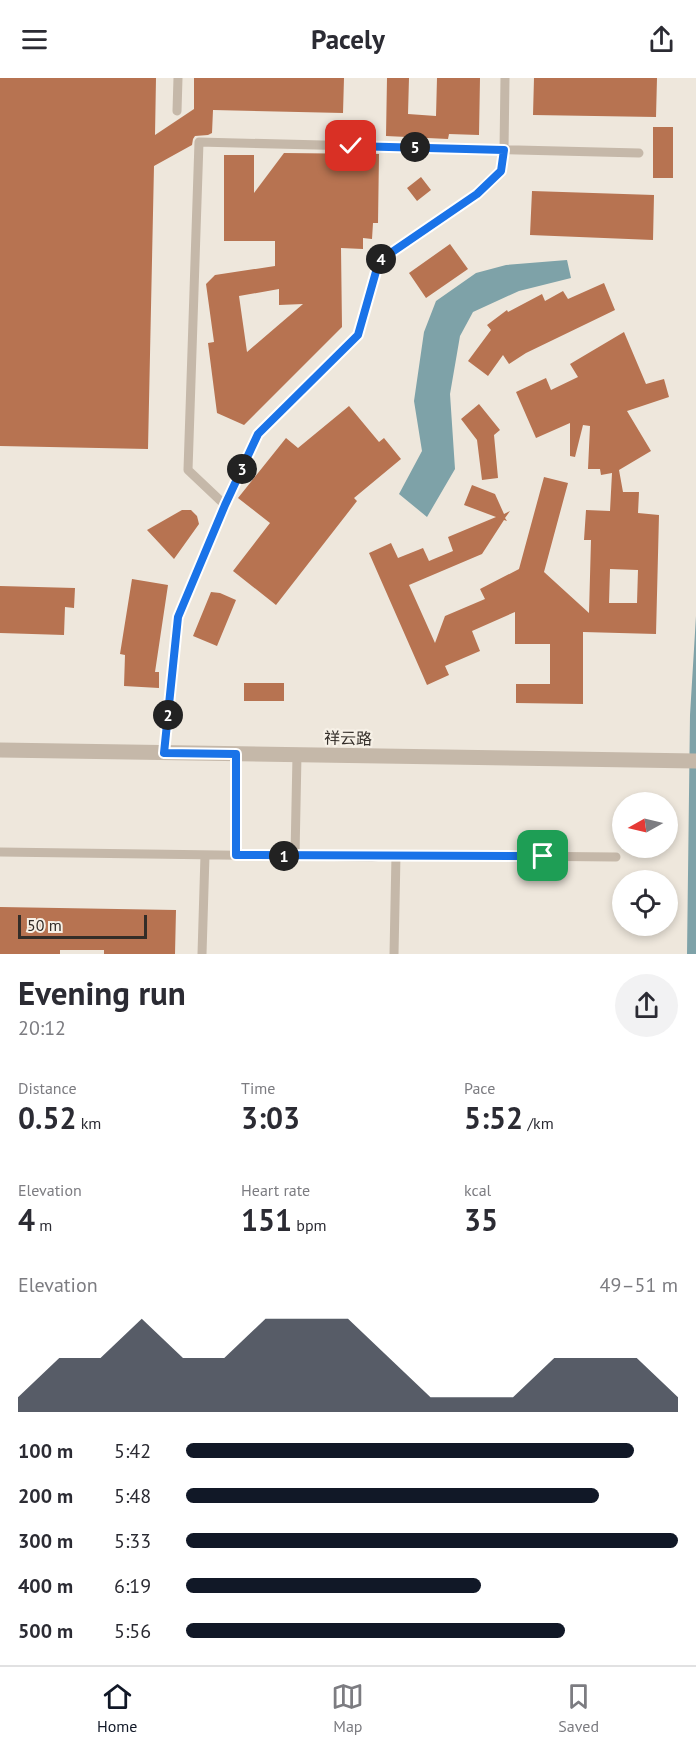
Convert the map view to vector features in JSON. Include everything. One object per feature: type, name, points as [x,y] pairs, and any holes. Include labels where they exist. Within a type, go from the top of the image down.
[{"type":"street","name":"祥云路","points":[[0,750],[690,761]]},
{"type":"lane","points":[[177,111],[178,78]]},
{"type":"lane","points":[[164,753],[178,617],[258,434],[358,335],[379,261],[477,194],[501,171],[504,150],[505,78]]},
{"type":"lane","points":[[225,505],[188,470],[199,142],[639,153]]},
{"type":"lane","points":[[236,754],[236,855]]},
{"type":"lane","points":[[295,856],[297,755]]},
{"type":"lane","points":[[0,852],[612,857]]},
{"type":"lane","points":[[202,954],[205,855]]},
{"type":"lane","points":[[394,954],[396,855]]},
{"type":"water","points":[[567,260],[571,278],[519,291],[473,312],[460,336],[450,394],[455,469],[427,517],[399,494],[422,451],[414,401],[424,332],[436,301],[476,273],[506,265]]},
{"type":"water","points":[[696,616],[696,954],[687,954],[690,715]]},
{"type":"building","points":[[0,78],[156,78],[155,135],[194,109],[194,78],[344,78],[343,113],[213,110],[212,133],[195,136],[192,145],[154,166],[148,449],[0,446]]},
{"type":"building","points":[[387,78],[409,78],[408,114],[436,116],[437,78],[480,78],[479,135],[449,134],[448,139],[386,136]]},
{"type":"building","points":[[534,78],[657,78],[656,117],[533,115]]},
{"type":"building","points":[[653,127],[673,127],[673,178],[653,178]]},
{"type":"building","points":[[284,153],[379,154],[378,223],[373,223],[372,239],[363,238],[363,249],[341,248],[342,327],[244,425],[217,413],[208,343],[214,342],[206,284],[215,275],[275,266],[275,241],[224,241],[224,155],[254,155],[254,193]],"holes":[[[279,289],[279,305],[303,304],[247,352],[239,296]]]},
{"type":"building","points":[[421,177],[431,190],[417,201],[407,188]]},
{"type":"building","points":[[532,191],[654,195],[653,240],[530,235]]},
{"type":"building","points":[[450,244],[468,269],[426,298],[409,273]]},
{"type":"building","points":[[604,283],[615,310],[526,353],[509,364],[503,355],[488,376],[468,361],[491,330],[487,325],[507,310],[508,312],[542,294],[545,301],[563,291],[568,299]]},
{"type":"building","points":[[624,332],[646,384],[664,379],[669,397],[627,411],[651,451],[619,470],[623,492],[639,492],[638,513],[659,515],[656,634],[583,632],[583,704],[516,703],[516,684],[550,684],[550,644],[515,644],[515,612],[472,631],[480,651],[445,666],[449,675],[427,685],[369,553],[391,543],[398,558],[423,548],[429,561],[453,551],[448,537],[496,517],[464,505],[472,485],[495,494],[504,514],[510,511],[505,518],[507,521],[504,520],[482,554],[409,585],[435,643],[445,616],[485,599],[480,589],[519,569],[544,477],[568,483],[544,572],[589,613],[591,540],[584,540],[586,510],[610,511],[612,473],[601,475],[600,469],[588,469],[590,426],[583,425],[575,457],[570,456],[570,423],[536,438],[516,392],[546,378],[551,390],[578,377],[570,364]],"holes":[[[610,569],[638,570],[637,603],[609,603]]]},
{"type":"building","points":[[479,404],[500,430],[494,435],[498,478],[482,480],[477,440],[461,419]]},
{"type":"building","points":[[349,406],[379,442],[384,438],[401,459],[354,498],[357,501],[276,605],[233,571],[270,523],[238,498],[286,438],[298,448]]},
{"type":"building","points":[[182,510],[191,510],[197,516],[199,524],[174,559],[147,530]]},
{"type":"building","points":[[132,579],[168,585],[155,672],[159,672],[159,688],[124,686],[125,655],[120,654]]},
{"type":"building","points":[[0,586],[75,588],[74,608],[65,607],[64,635],[0,633]]},
{"type":"building","points":[[211,592],[236,600],[217,646],[193,636]]},
{"type":"building","points":[[244,683],[284,683],[284,701],[244,701]]},
{"type":"building","points":[[0,907],[176,910],[175,954],[104,954],[104,950],[60,950],[60,954],[0,954]]},
{"type":"route","points":[[351,146],[504,150],[501,171],[477,194],[379,261],[358,335],[258,434],[178,617],[164,753],[236,754],[236,855],[543,856]]}]
